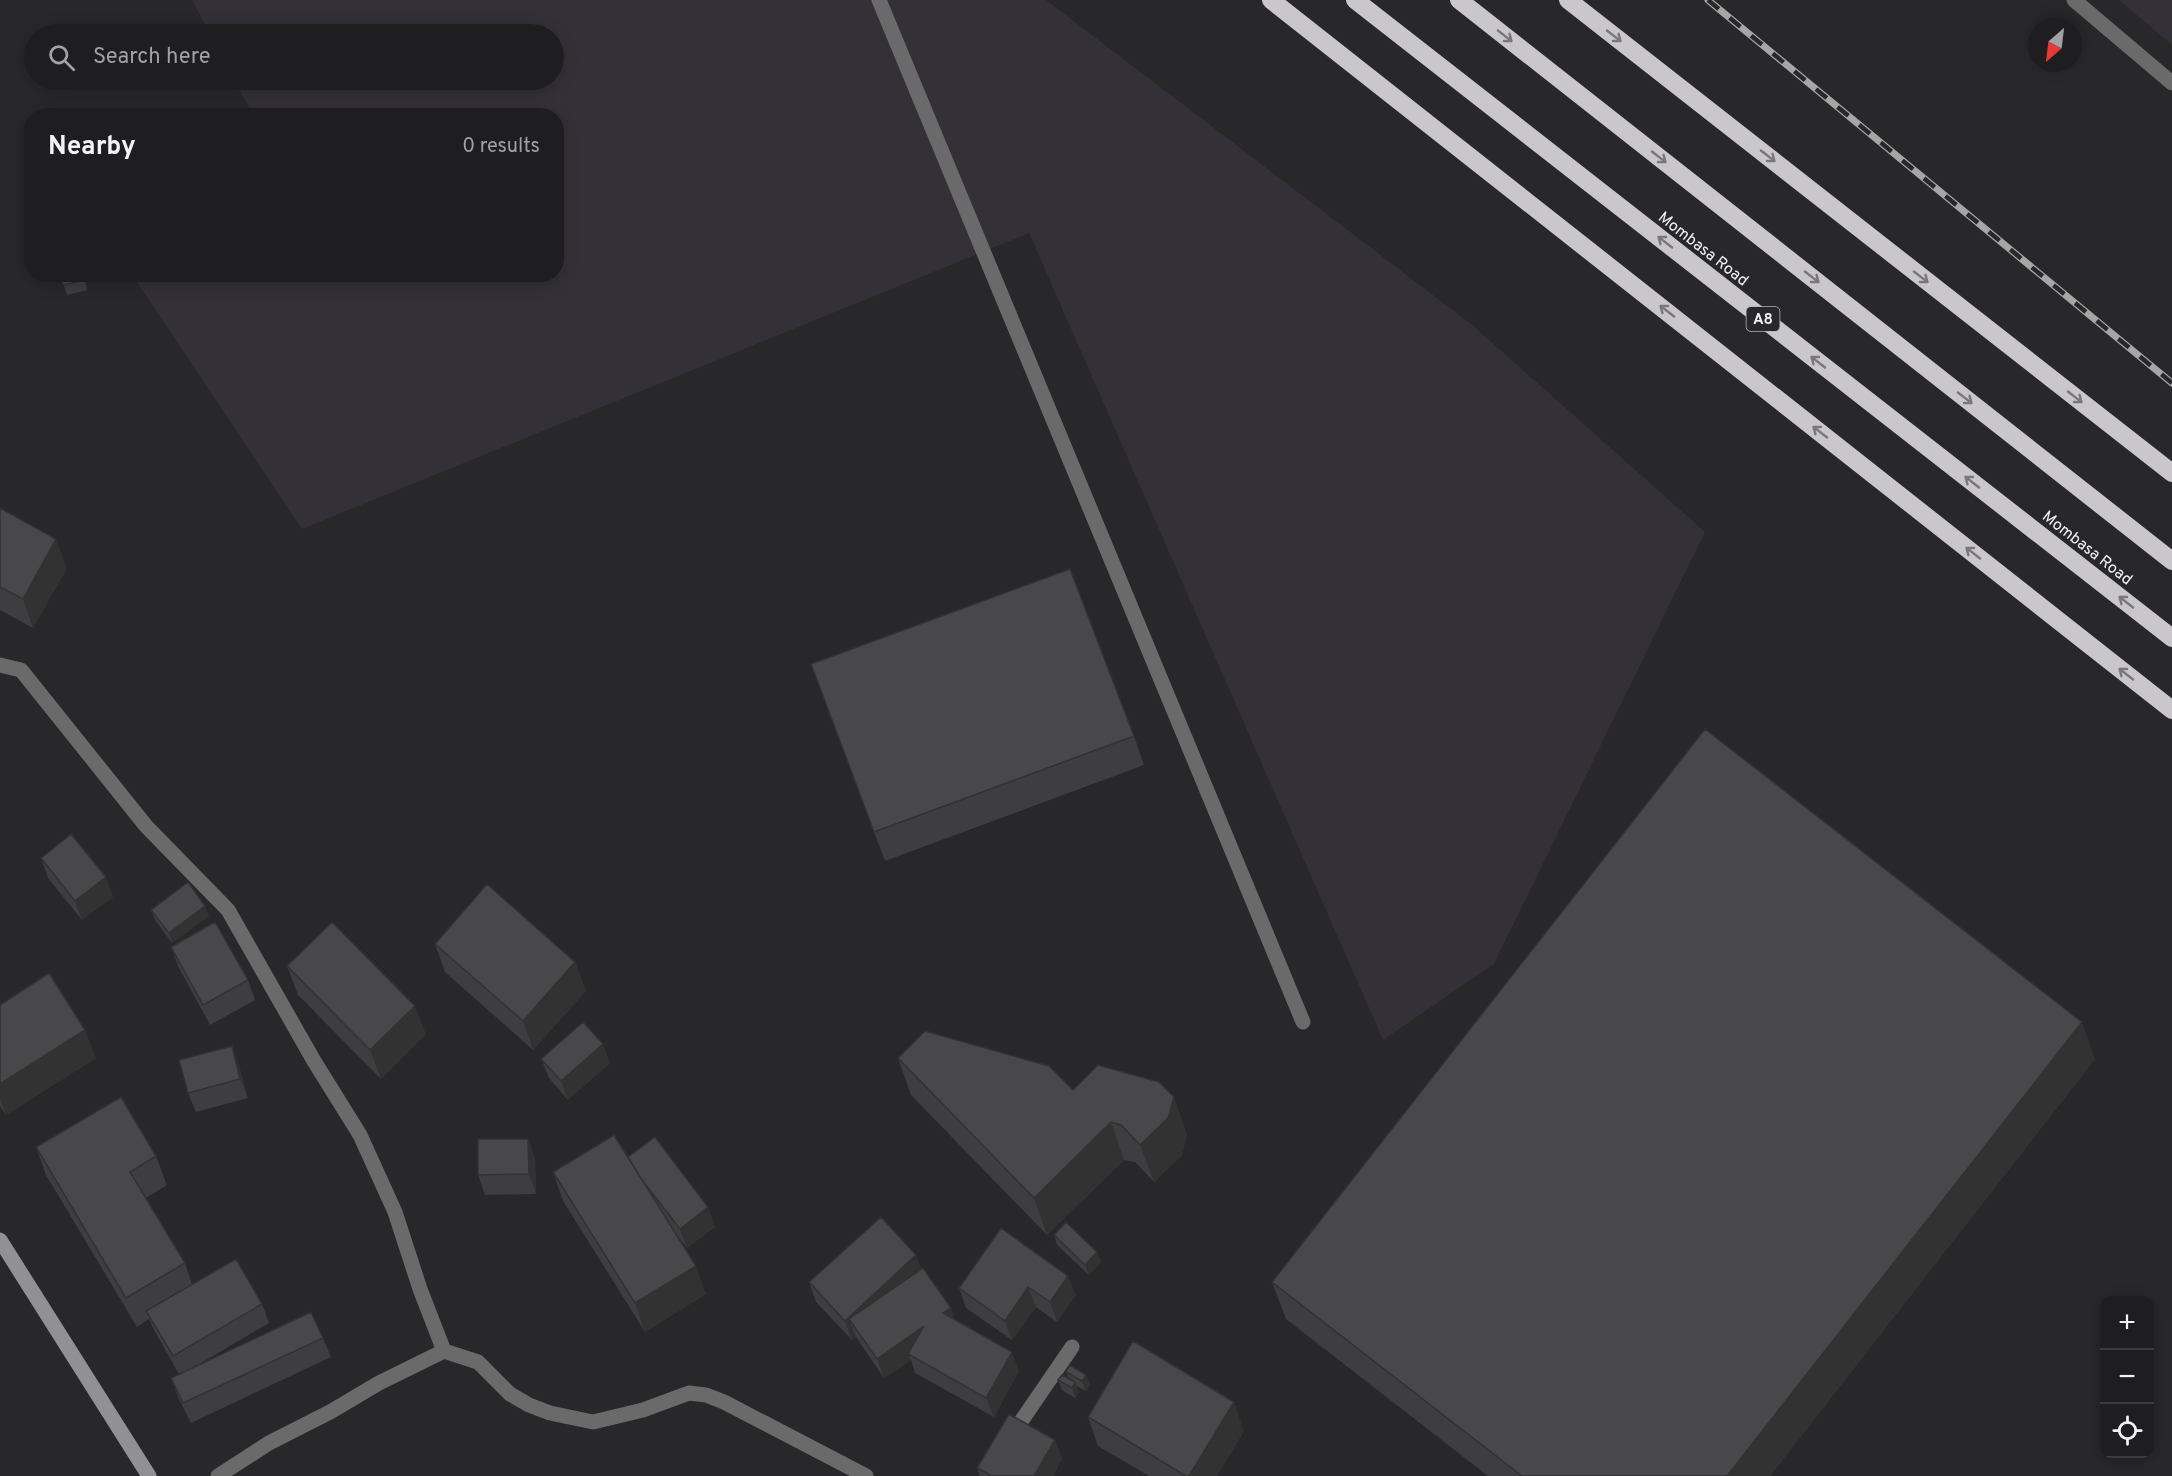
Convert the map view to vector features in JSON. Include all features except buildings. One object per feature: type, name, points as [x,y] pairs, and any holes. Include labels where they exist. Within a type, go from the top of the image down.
[{"type":"highway","points":[[1271,0],[2172,710]]},
{"type":"highway","name":"Mombasa Road","points":[[1355,0],[2172,638]]},
{"type":"highway","points":[[1459,0],[2172,561]]},
{"type":"highway","points":[[1568,0],[2172,473]]},
{"type":"street","points":[[879,0],[1303,1022]]},
{"type":"street","points":[[2074,0],[2172,83]]},
{"type":"street","points":[[0,665],[21,670],[146,826],[228,910],[314,1061],[360,1135],[395,1212],[420,1290],[444,1351]]},
{"type":"street","points":[[0,1240],[149,1476]]},
{"type":"street","points":[[1002,1448],[1072,1347]]},
{"type":"street","points":[[218,1476],[269,1443],[330,1412],[379,1383],[444,1351],[478,1362],[510,1394],[529,1405],[550,1413],[593,1422],[643,1410],[689,1393],[706,1395],[724,1402],[866,1476]]},
{"type":"shaded area","points":[[192,0],[1046,0],[1471,324],[1705,532],[1494,964],[1383,1040],[1029,233],[302,529],[137,282],[564,282],[564,108],[249,108],[239,90],[564,90],[564,24],[205,24]]},
{"type":"shaded area","points":[[2119,0],[2172,0],[2172,45]]},
{"type":"railway","points":[[1708,0],[2172,383]]}]
